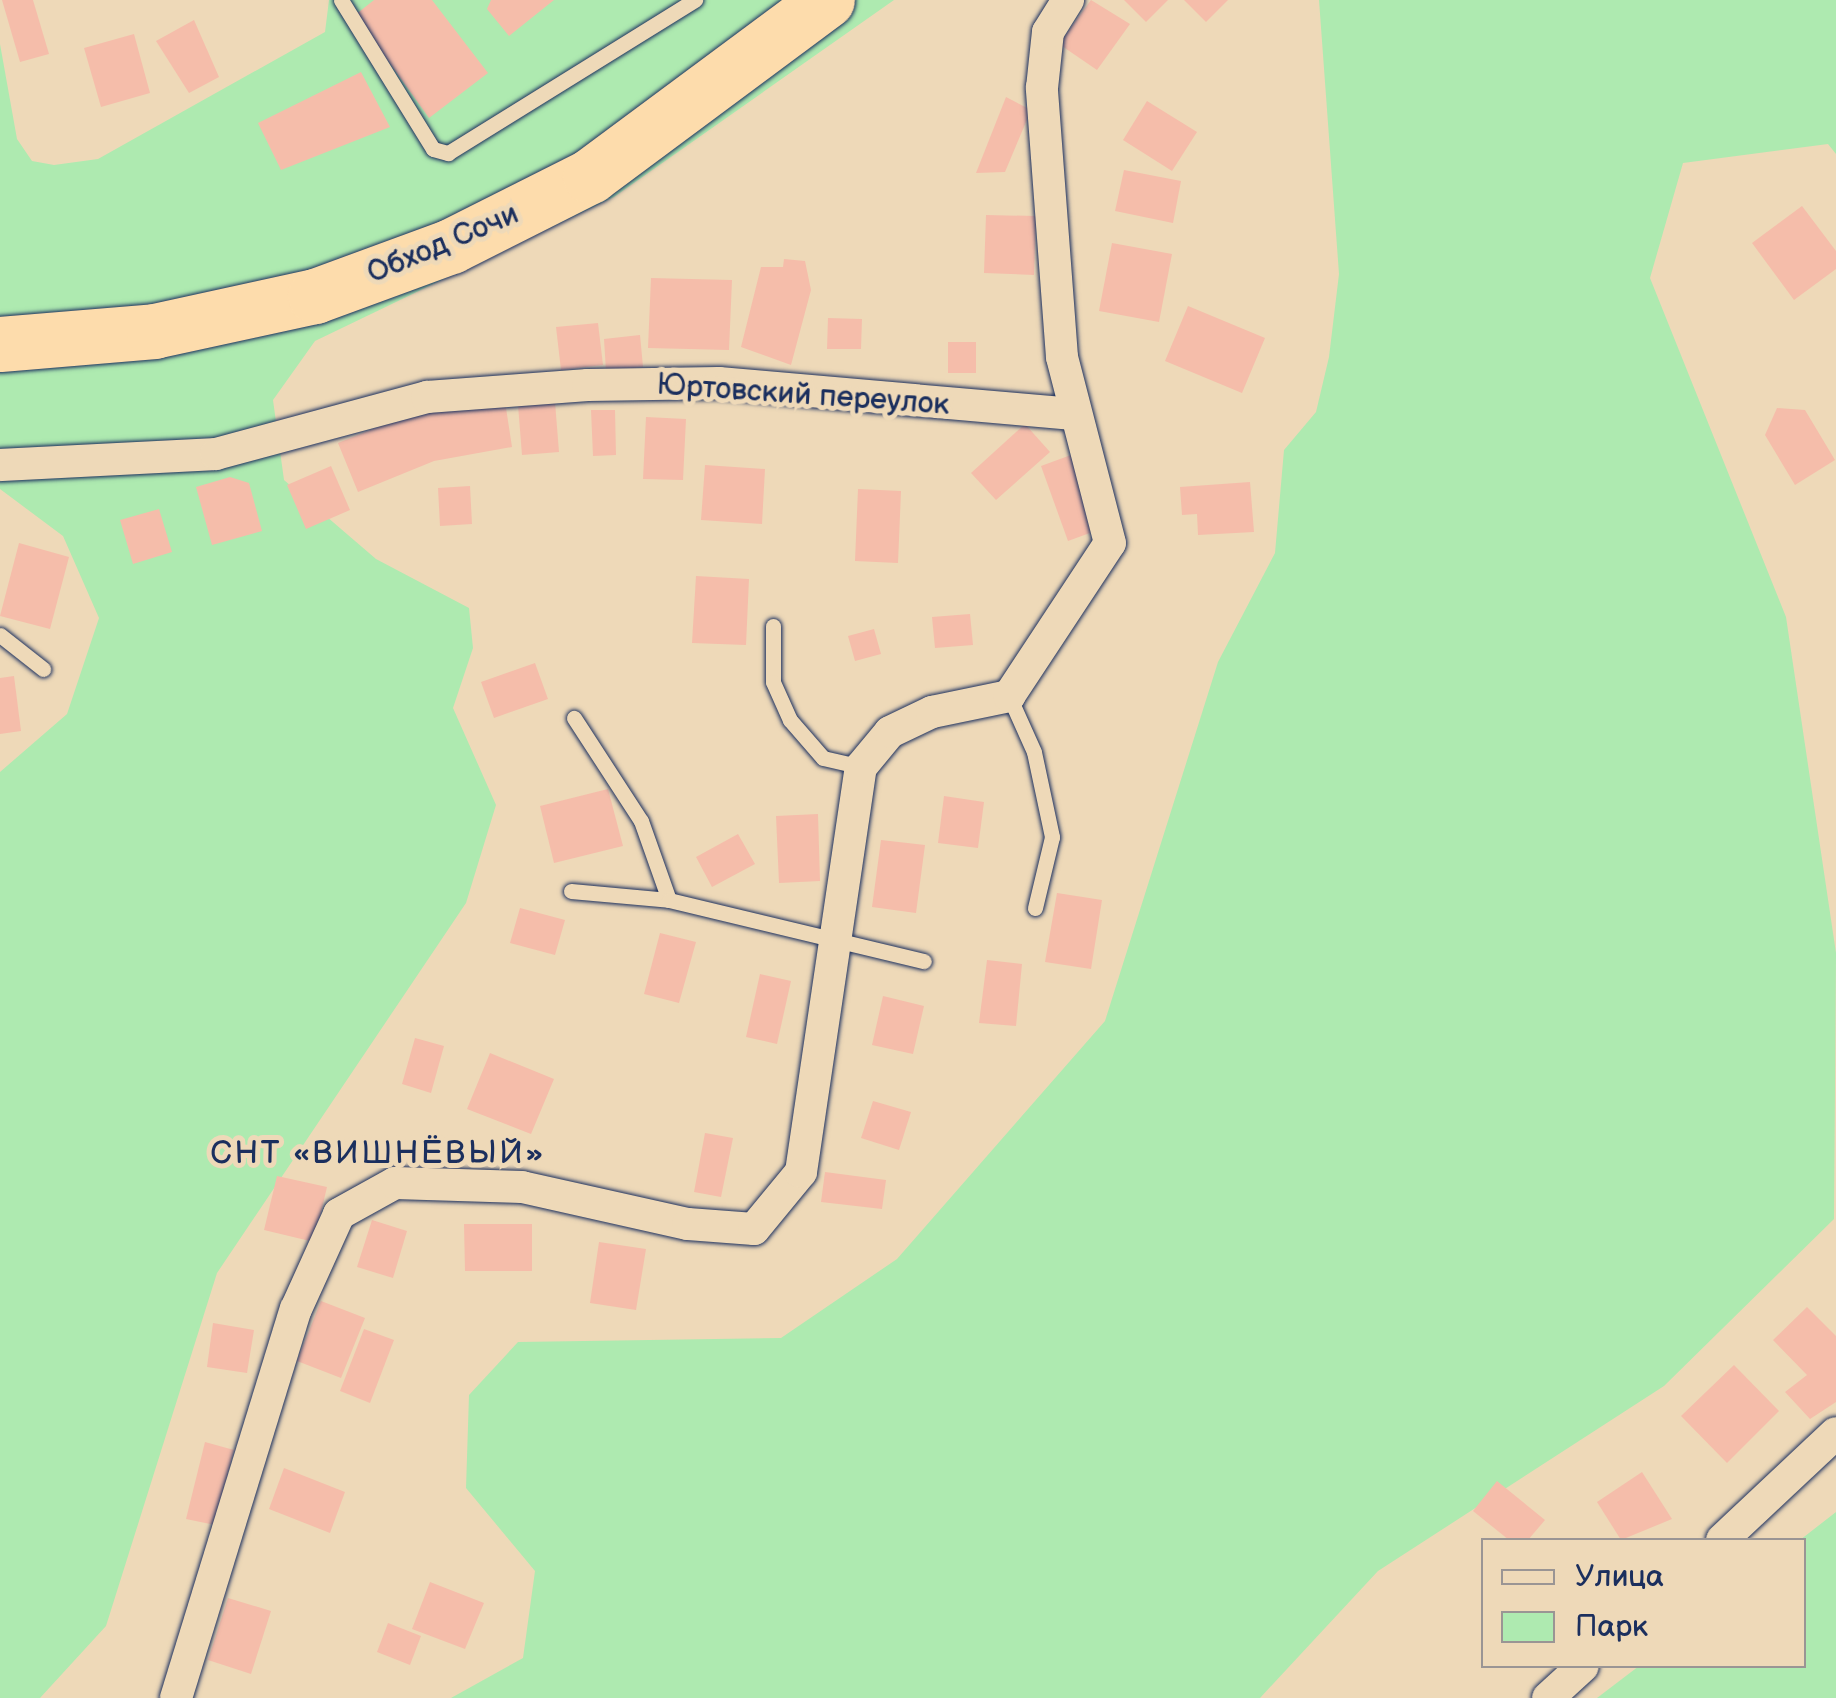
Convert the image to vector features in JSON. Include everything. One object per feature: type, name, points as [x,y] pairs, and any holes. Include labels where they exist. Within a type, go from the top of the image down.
[{"type":"highway","name":"Обход Сочи","points":[[0,344],[172,327],[315,296],[450,246],[590,176],[827,0]]},
{"type":"street","points":[[176,1698],[296,1309],[339,1214],[364,1195],[413,1183],[522,1188],[688,1224],[754,1229],[801,1172],[861,768],[890,732],[932,712],[1009,696],[1110,543],[1108,510],[1074,414],[1042,88],[1048,32],[1068,0]]},
{"type":"street","name":"Юртовский переулок","points":[[0,465],[216,454],[427,397],[588,385],[719,383],[1074,414]]},
{"type":"street","points":[[1724,1538],[1836,1432]]},
{"type":"street","points":[[1548,1698],[1581,1668]]},
{"type":"lane","points":[[341,0],[433,149],[448,154],[695,0]]},
{"type":"lane","points":[[773,626],[774,682],[790,720],[823,758],[861,768]]},
{"type":"lane","points":[[0,634],[44,669]]},
{"type":"lane","points":[[1009,696],[1034,752],[1052,837],[1035,908]]},
{"type":"lane","points":[[574,718],[641,821],[669,900]]},
{"type":"lane","points":[[571,891],[669,900],[838,936],[924,960]]},
{"type":"green space","points":[[329,0],[894,0],[614,197],[315,341],[273,400],[284,480],[376,559],[469,608],[473,648],[453,708],[496,805],[466,903],[217,1273],[106,1626],[40,1698],[0,1698],[0,772],[67,714],[99,618],[63,536],[0,489],[0,44],[17,139],[32,161],[54,165],[98,159],[325,32]]},
{"type":"green space","points":[[1319,0],[1836,0],[1836,154],[1828,144],[1683,163],[1650,278],[1786,617],[1836,953],[1834,1219],[1664,1386],[1378,1571],[1260,1698],[451,1698],[523,1658],[535,1571],[466,1488],[469,1395],[518,1342],[781,1338],[897,1259],[1105,1021],[1218,662],[1275,553],[1284,450],[1316,412],[1329,357],[1339,274]]},
{"type":"green space","points":[[1836,1512],[1836,1698],[1597,1698],[1636,1668],[1806,1668],[1806,1538],[1803,1538]]},
{"type":"building","points":[[2,0],[33,0],[49,54],[20,62]]},
{"type":"building","points":[[374,0],[432,0],[488,73],[429,118],[355,15]]},
{"type":"building","points":[[491,0],[554,0],[509,36],[487,9]]},
{"type":"building","points":[[1091,0],[1130,24],[1097,70],[1059,44]]},
{"type":"building","points":[[1124,0],[1168,0],[1146,22]]},
{"type":"building","points":[[1184,0],[1228,0],[1206,22]]},
{"type":"building","points":[[194,20],[219,77],[189,93],[156,41]]},
{"type":"building","points":[[134,34],[150,93],[101,107],[84,48]]},
{"type":"building","points":[[361,72],[390,127],[281,170],[258,123]]},
{"type":"building","points":[[1006,97],[1031,110],[1005,172],[976,173]]},
{"type":"building","points":[[1147,101],[1197,132],[1172,171],[1123,140]]},
{"type":"building","points":[[1124,170],[1181,181],[1173,223],[1115,211]]},
{"type":"building","points":[[1802,206],[1836,251],[1836,269],[1794,300],[1752,243]]},
{"type":"building","points":[[986,215],[1036,216],[1034,275],[984,273]]},
{"type":"building","points":[[1112,243],[1172,254],[1159,322],[1099,311]]},
{"type":"building","points":[[784,259],[805,261],[811,290],[791,365],[741,347],[761,267],[783,267]]},
{"type":"building","points":[[651,278],[732,280],[729,350],[648,348]]},
{"type":"building","points":[[1188,306],[1265,338],[1242,393],[1165,361]]},
{"type":"building","points":[[828,318],[862,319],[861,349],[827,349]]},
{"type":"building","points":[[598,323],[603,365],[561,370],[556,327]]},
{"type":"building","points":[[640,335],[643,367],[606,371],[604,339]]},
{"type":"building","points":[[948,342],[976,342],[976,373],[948,373]]},
{"type":"building","points":[[504,395],[512,447],[434,461],[358,492],[338,443],[420,410]]},
{"type":"building","points":[[555,402],[559,452],[522,455],[518,405]]},
{"type":"building","points":[[1777,408],[1805,410],[1835,460],[1795,485],[1765,435]]},
{"type":"building","points":[[591,410],[615,410],[616,455],[593,456]]},
{"type":"building","points":[[646,417],[686,419],[683,480],[643,479]]},
{"type":"building","points":[[1025,424],[1050,452],[996,500],[971,473]]},
{"type":"building","points":[[1071,455],[1098,530],[1068,541],[1041,466]]},
{"type":"building","points":[[705,465],[765,469],[762,524],[701,520]]},
{"type":"building","points":[[331,466],[350,510],[306,529],[287,485]]},
{"type":"building","points":[[230,477],[249,483],[262,531],[212,545],[196,487]]},
{"type":"building","points":[[1250,482],[1254,532],[1198,535],[1197,514],[1182,515],[1180,487]]},
{"type":"building","points":[[470,486],[472,524],[440,526],[438,488]]},
{"type":"building","points":[[858,489],[901,491],[898,563],[855,561]]},
{"type":"building","points":[[159,509],[172,552],[133,564],[120,520]]},
{"type":"building","points":[[19,543],[69,557],[50,629],[0,616]]},
{"type":"building","points":[[696,576],[749,579],[746,645],[692,643]]},
{"type":"building","points":[[970,614],[973,645],[935,648],[932,617]]},
{"type":"building","points":[[874,629],[881,654],[855,661],[848,636]]},
{"type":"building","points":[[535,663],[548,699],[494,718],[481,682]]},
{"type":"building","points":[[14,676],[21,731],[0,734],[0,678]]},
{"type":"building","points":[[608,789],[623,846],[554,863],[540,806]]},
{"type":"building","points":[[944,796],[984,802],[978,848],[938,843]]},
{"type":"building","points":[[818,814],[820,881],[779,883],[776,816]]},
{"type":"building","points":[[738,834],[755,864],[712,887],[696,857]]},
{"type":"building","points":[[881,840],[925,845],[916,913],[872,907]]},
{"type":"building","points":[[1057,893],[1102,900],[1091,969],[1045,962]]},
{"type":"building","points":[[520,908],[565,920],[555,955],[510,943]]},
{"type":"building","points":[[660,933],[696,942],[679,1003],[644,994]]},
{"type":"building","points":[[987,960],[1022,964],[1016,1026],[979,1023]]},
{"type":"building","points":[[760,974],[791,981],[777,1044],[746,1037]]},
{"type":"building","points":[[883,996],[924,1006],[913,1054],[872,1045]]},
{"type":"building","points":[[415,1038],[444,1046],[431,1093],[402,1084]]},
{"type":"building","points":[[490,1053],[554,1079],[531,1134],[467,1109]]},
{"type":"building","points":[[873,1101],[911,1112],[899,1150],[861,1138]]},
{"type":"building","points":[[705,1133],[733,1138],[721,1197],[694,1192]]},
{"type":"building","points":[[825,1172],[886,1180],[882,1209],[821,1202]]},
{"type":"building","points":[[277,1176],[327,1187],[314,1242],[264,1230]]},
{"type":"building","points":[[372,1220],[407,1231],[393,1278],[357,1267]]},
{"type":"building","points":[[464,1224],[532,1224],[532,1271],[465,1271]]},
{"type":"building","points":[[599,1242],[646,1249],[636,1310],[590,1303]]},
{"type":"building","points":[[321,1301],[365,1318],[341,1378],[297,1361]]},
{"type":"building","points":[[1807,1307],[1836,1336],[1836,1402],[1810,1419],[1785,1392],[1807,1375],[1773,1340]]},
{"type":"building","points":[[213,1323],[254,1330],[247,1373],[207,1367]]},
{"type":"building","points":[[364,1329],[394,1340],[370,1403],[340,1391]]},
{"type":"building","points":[[1734,1365],[1779,1411],[1727,1463],[1681,1416]]},
{"type":"building","points":[[205,1442],[234,1450],[215,1525],[186,1519]]},
{"type":"building","points":[[284,1468],[345,1492],[330,1533],[269,1509]]},
{"type":"building","points":[[1642,1472],[1672,1519],[1620,1538],[1597,1502]]},
{"type":"building","points":[[1497,1481],[1545,1520],[1530,1538],[1507,1538],[1473,1511]]},
{"type":"building","points":[[430,1582],[484,1603],[465,1649],[412,1629]]},
{"type":"building","points":[[228,1598],[271,1611],[251,1674],[208,1660]]},
{"type":"building","points":[[388,1623],[421,1636],[410,1665],[377,1652]]},
{"type":"district","name":"СНТ «ВИШНЁВЫЙ»","points":[[378,1154]]}]
